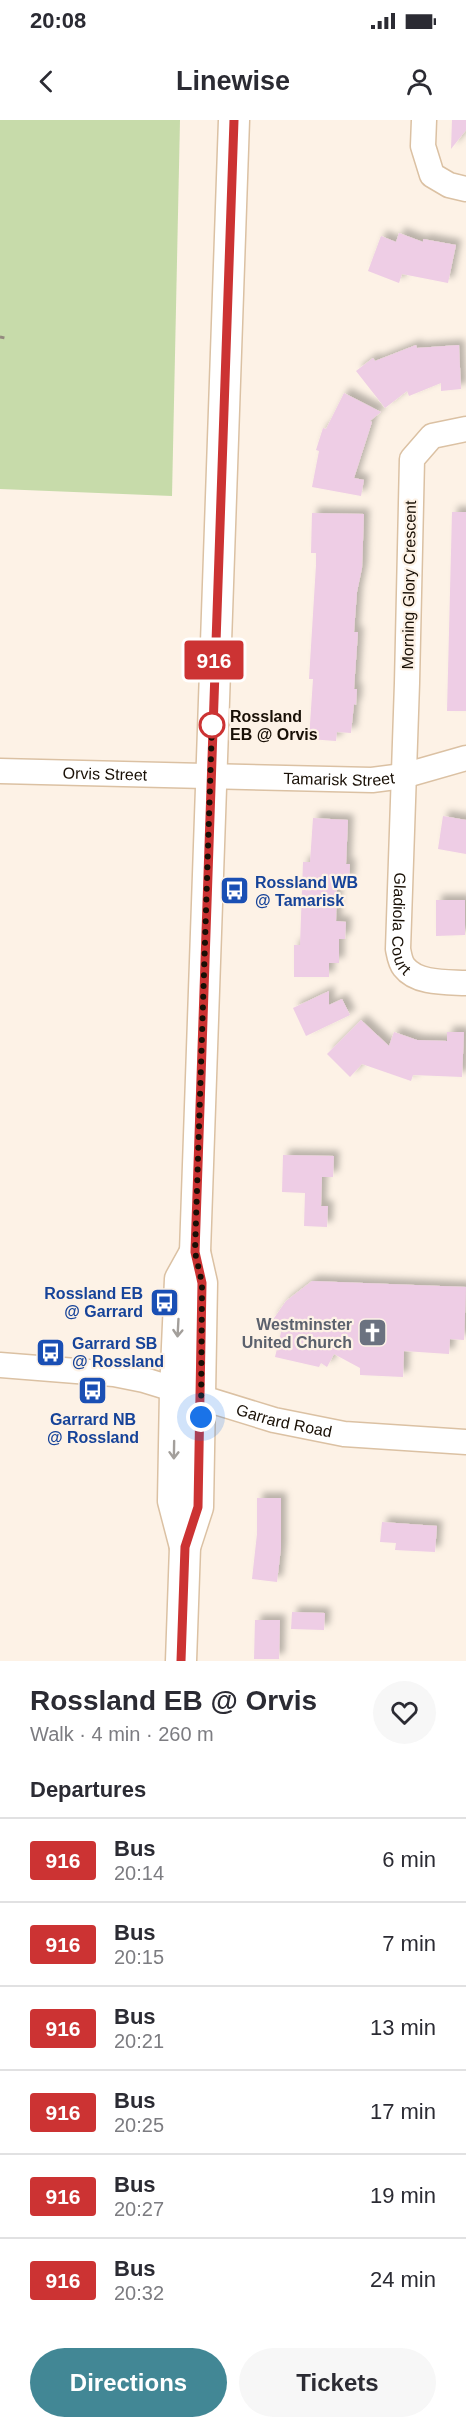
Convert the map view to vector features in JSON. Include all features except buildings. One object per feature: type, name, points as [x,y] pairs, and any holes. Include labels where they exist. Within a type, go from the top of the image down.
[{"type":"main road","points":[[181,1661],[185,1547],[198,1507],[188,1395],[202,1283],[195,1252],[234,120]]},
{"type":"street","points":[[424,120],[423,146],[432,175],[449,185],[466,189]]},
{"type":"street","name":"Morning Glory Crescent","points":[[403,776],[412,459],[432,436],[466,429]]},
{"type":"street","name":"Tamarisk Street","points":[[210,778],[372,780],[403,776],[466,758]]},
{"type":"street","name":"Orvis Street","points":[[0,771],[210,778]]},
{"type":"street","name":"Gladiola Court","points":[[403,776],[398,949],[403,966],[417,977],[440,982],[466,983]]},
{"type":"street","name":"Garrard Road","points":[[0,1365],[114,1374],[144,1380],[274,1420],[344,1434],[466,1442]]},
{"type":"path","points":[[0,337],[5,338]]},
{"type":"green space","points":[[0,120],[180,120],[172,496],[0,489]]},
{"type":"bus line","name":"916","points":[[181,1661],[185,1547],[198,1507],[202,1399],[202,1283],[195,1252],[234,120]]},
{"type":"place","name":"Rossland EB @ Orvis","points":[[212,725]]},
{"type":"place","name":"Rossland WB @ Tamarisk","points":[[234,891]]},
{"type":"place","name":"Rossland EB @ Garrard","points":[[164,1302]]},
{"type":"place","name":"Westminster United Church","points":[[373,1333]]},
{"type":"place","name":"Garrard SB @ Rossland","points":[[51,1352]]},
{"type":"place","name":"Garrard NB @ Rossland","points":[[93,1391]]},
{"type":"route","points":[[201,1417],[202,1283],[195,1252],[212,725]]}]
